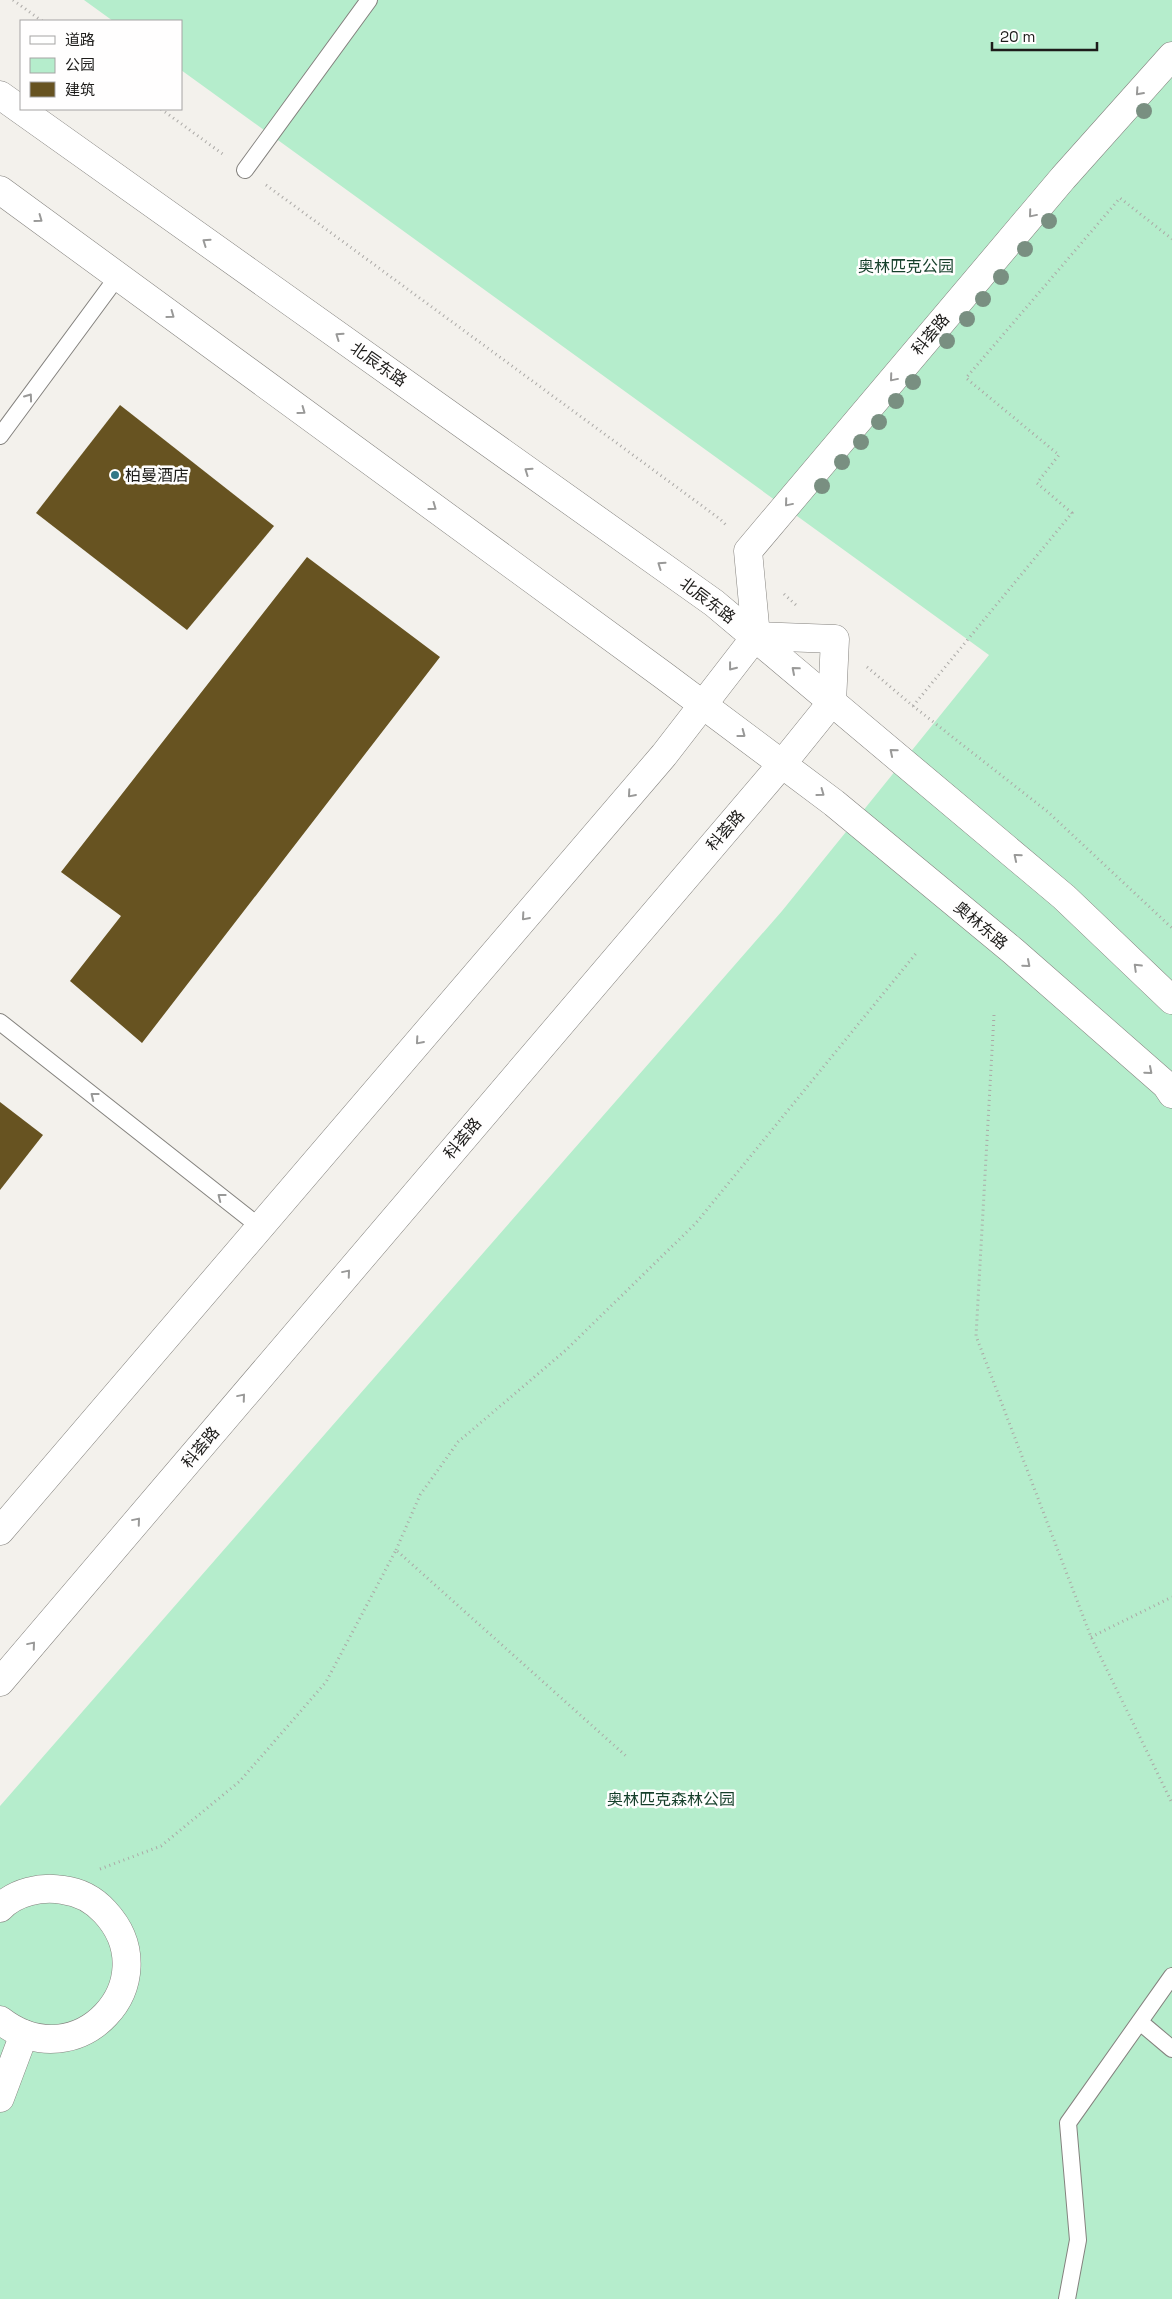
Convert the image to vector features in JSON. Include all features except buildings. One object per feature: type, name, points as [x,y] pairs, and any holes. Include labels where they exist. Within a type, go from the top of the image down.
[{"type":"main road","name":"科荟路","points":[[748,551],[1062,178],[1172,56]]},
{"type":"main road","name":"北辰东路","points":[[0,95],[20,109]]},
{"type":"main road","name":"北辰东路","points":[[21,110],[714,603],[756,636],[832,702]]},
{"type":"main road","points":[[0,190],[702,705]]},
{"type":"main road","points":[[0,1531],[664,755],[756,636],[748,551]]},
{"type":"main road","points":[[756,636],[835,639],[832,702],[1064,897],[1172,1000]]},
{"type":"main road","name":"科荟路","points":[[0,1682],[782,764],[832,702]]},
{"type":"main road","name":"奥林东路","points":[[702,705],[841,808],[1005,945],[1166,1085],[1172,1094]]},
{"type":"main road","points":[[0,1908],[26,1892],[51,1888],[75,1892],[98,1904],[114,1922],[124,1945],[126,1970],[120,1995],[106,2016],[87,2031],[62,2039],[38,2039],[14,2031],[0,2020]]},
{"type":"main road","points":[[0,2098],[24,2034]]},
{"type":"lane","points":[[245,170],[369,0]]},
{"type":"lane","points":[[0,436],[118,276]]},
{"type":"lane","points":[[0,1022],[260,1227]]},
{"type":"lane","points":[[1067,2299],[1078,2240],[1068,2123],[1172,1976]]},
{"type":"lane","points":[[1140,2022],[1172,2050]]},
{"type":"path","points":[[13,0],[41,20]]},
{"type":"path","points":[[163,110],[720,519],[748,551]]},
{"type":"path","points":[[913,706],[1072,513],[1037,483],[1059,455],[966,378],[1120,198],[1172,240]]},
{"type":"path","points":[[783,593],[798,606]]},
{"type":"path","points":[[835,639],[913,706],[1048,812],[1172,928]]},
{"type":"path","points":[[97,1870],[161,1846],[240,1781],[326,1682],[396,1550],[420,1495],[458,1442],[566,1350],[696,1223],[918,951]]},
{"type":"path","points":[[994,1015],[976,1336],[1091,1637],[1172,1803]]},
{"type":"path","points":[[396,1550],[626,1756]]},
{"type":"path","points":[[1091,1637],[1172,1597]]},
{"type":"green space","name":"奥林匹克森林公园","points":[[84,0],[1172,0],[1172,2299],[0,2299],[0,1806],[782,911],[989,655],[182,71],[182,20],[112,20]]},
{"type":"place","name":"柏曼酒店","points":[[115,475]]},
{"type":"park label","name":"奥林匹克公园","points":[[906,266]]}]
